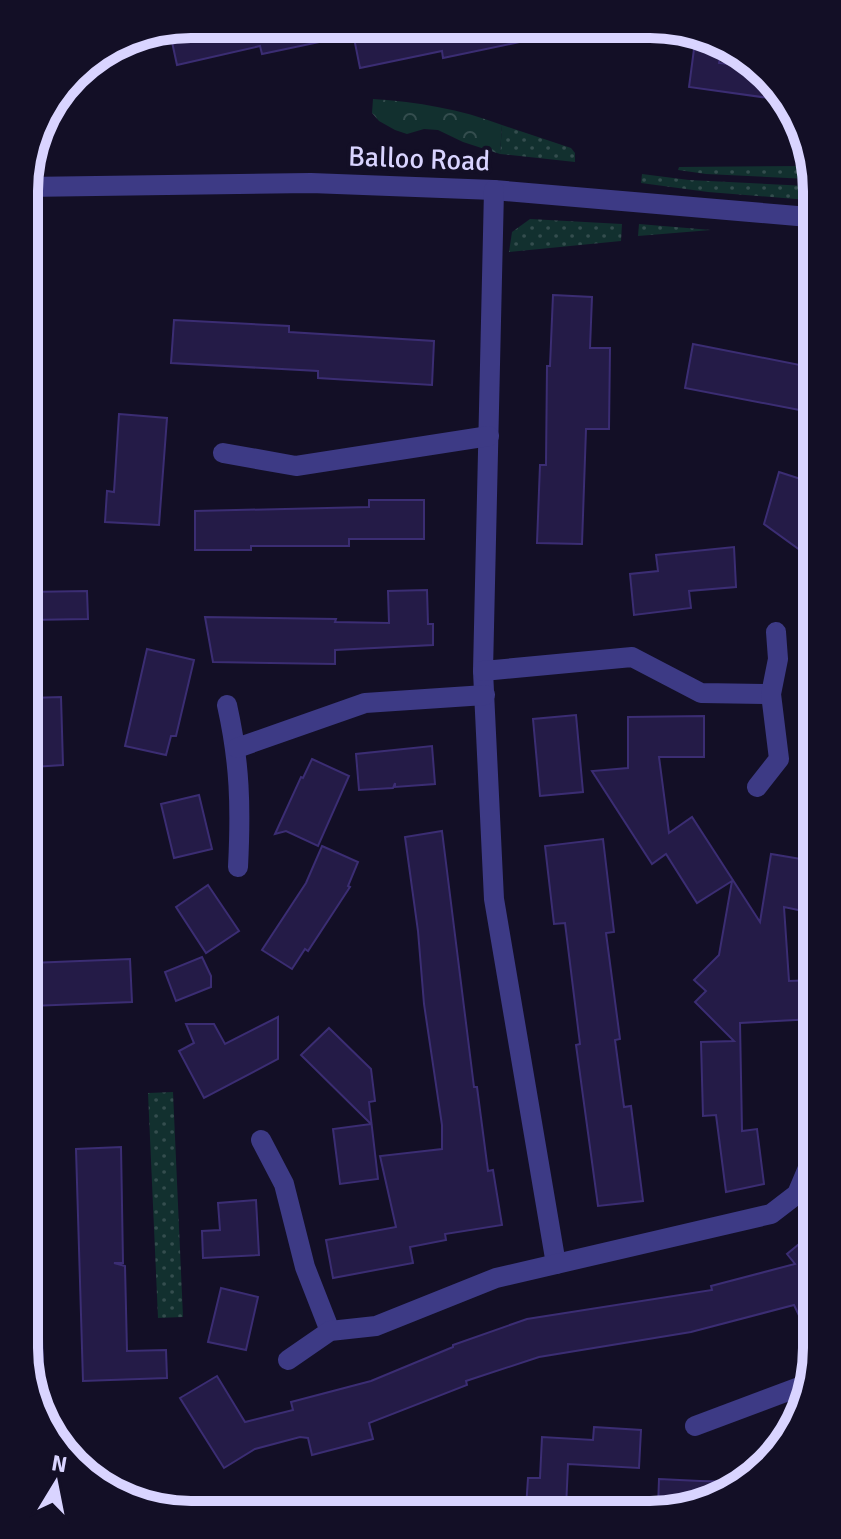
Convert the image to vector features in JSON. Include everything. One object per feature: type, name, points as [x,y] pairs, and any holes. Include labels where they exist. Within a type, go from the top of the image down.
[{"type":"street","name":"Balloo Road","points":[[38,187],[311,183],[494,190],[803,216]]},
{"type":"street","points":[[494,190],[483,671],[494,899],[556,1264]]},
{"type":"street","points":[[223,453],[296,466],[489,436]]},
{"type":"street","points":[[757,787],[779,759],[771,694],[778,659],[776,632]]},
{"type":"street","points":[[483,671],[632,657],[701,693],[771,694]]},
{"type":"street","points":[[237,748],[365,703],[485,695]]},
{"type":"street","points":[[227,705],[237,748],[241,804],[238,867]]},
{"type":"street","points":[[261,1140],[284,1184],[305,1267],[330,1331]]},
{"type":"street","points":[[288,1360],[330,1331],[376,1326],[496,1278],[771,1214],[797,1194],[803,1180]]},
{"type":"street","points":[[695,1426],[798,1387]]},
{"type":"green space","points":[[373,99],[439,107],[502,125],[500,154],[438,130],[424,129],[407,134],[395,130],[372,113]]},
{"type":"green space","points":[[502,125],[571,148],[575,153],[575,162],[500,154]]},
{"type":"green space","points":[[801,166],[802,179],[706,174],[678,170],[679,167]]},
{"type":"green space","points":[[642,174],[689,180],[803,186],[803,200],[708,192],[641,183]]},
{"type":"green space","points":[[530,219],[622,224],[621,241],[509,252],[512,232]]},
{"type":"green space","points":[[639,224],[711,230],[638,236]]},
{"type":"green space","points":[[173,1092],[183,1317],[158,1318],[148,1093]]},
{"type":"building","points":[[338,38],[262,54],[260,46],[177,65],[171,39]]},
{"type":"building","points":[[354,38],[539,38],[443,58],[442,51],[360,68]]},
{"type":"building","points":[[695,45],[720,55],[719,63],[736,65],[771,98],[689,87]]},
{"type":"building","points":[[553,295],[592,297],[590,348],[610,348],[609,429],[586,429],[582,544],[537,543],[540,465],[546,465],[547,366],[550,366]]},
{"type":"building","points":[[174,320],[289,326],[289,332],[434,341],[432,385],[318,378],[318,371],[171,363]]},
{"type":"building","points":[[693,344],[803,366],[803,411],[685,388]]},
{"type":"building","points":[[119,414],[167,418],[159,525],[105,522],[107,491],[114,492]]},
{"type":"building","points":[[779,472],[803,480],[803,552],[764,524]]},
{"type":"building","points":[[369,500],[424,500],[424,539],[349,539],[349,546],[251,546],[251,550],[195,550],[195,511],[369,507]]},
{"type":"building","points":[[734,547],[736,587],[689,591],[691,608],[634,615],[630,574],[658,571],[656,555]]},
{"type":"building","points":[[427,590],[428,624],[433,624],[433,645],[335,650],[335,664],[213,662],[205,617],[389,623],[388,591]]},
{"type":"building","points":[[87,591],[88,619],[38,620],[38,592]]},
{"type":"building","points":[[147,649],[194,660],[176,736],[171,736],[166,755],[125,746]]},
{"type":"building","points":[[61,697],[63,765],[38,767],[38,698]]},
{"type":"building","points":[[576,715],[583,792],[540,796],[533,719]]},
{"type":"building","points":[[704,716],[704,757],[659,757],[669,833],[692,817],[760,922],[771,854],[803,859],[803,911],[784,907],[789,981],[803,980],[803,1020],[740,1023],[742,1131],[757,1129],[764,1184],[726,1192],[716,1115],[703,1116],[701,1042],[734,1041],[695,1002],[706,991],[694,980],[719,955],[732,881],[697,903],[666,854],[652,864],[592,771],[628,768],[628,717]]},
{"type":"building","points":[[432,746],[435,784],[395,787],[395,783],[393,788],[359,790],[356,754]]},
{"type":"building","points":[[312,759],[349,776],[318,846],[286,831],[275,834]]},
{"type":"building","points":[[199,795],[212,849],[174,858],[161,804]]},
{"type":"building","points":[[442,831],[474,1087],[477,1087],[488,1171],[493,1170],[502,1225],[445,1234],[446,1240],[410,1247],[413,1263],[333,1278],[326,1240],[396,1227],[380,1156],[442,1149],[442,1125],[424,1004],[405,837]]},
{"type":"building","points":[[603,839],[614,932],[606,933],[620,1039],[615,1040],[624,1107],[631,1106],[643,1201],[598,1206],[576,1045],[580,1044],[565,923],[554,924],[545,846]]},
{"type":"building","points":[[322,846],[358,862],[350,887],[308,951],[305,949],[292,969],[262,950],[306,883]]},
{"type":"building","points":[[208,885],[239,931],[206,953],[176,907]]},
{"type":"building","points":[[202,957],[211,976],[211,987],[176,1001],[165,972]]},
{"type":"building","points":[[130,959],[132,1002],[38,1006],[38,963]]},
{"type":"building","points":[[278,1017],[278,1059],[204,1098],[179,1051],[194,1043],[186,1024],[214,1024],[225,1044]]},
{"type":"building","points":[[329,1028],[371,1069],[375,1101],[369,1102],[378,1179],[340,1184],[333,1129],[371,1124],[301,1055]]},
{"type":"building","points":[[121,1147],[123,1263],[114,1263],[125,1266],[127,1351],[166,1350],[167,1378],[83,1381],[76,1149]]},
{"type":"building","points":[[256,1200],[259,1255],[203,1258],[202,1231],[220,1230],[218,1203]]},
{"type":"building","points":[[803,1241],[803,1324],[794,1305],[691,1332],[539,1357],[466,1381],[467,1385],[369,1423],[373,1439],[312,1455],[308,1438],[300,1437],[255,1449],[224,1468],[180,1398],[217,1376],[245,1422],[293,1410],[291,1402],[371,1381],[453,1345],[527,1319],[712,1290],[711,1286],[795,1264],[787,1254]]},
{"type":"building","points":[[221,1288],[258,1297],[246,1350],[208,1342]]},
{"type":"building","points":[[594,1427],[641,1430],[639,1468],[568,1464],[566,1501],[526,1501],[528,1478],[540,1478],[542,1437],[593,1440]]},
{"type":"building","points":[[659,1479],[724,1481],[699,1493],[658,1501]]}]
